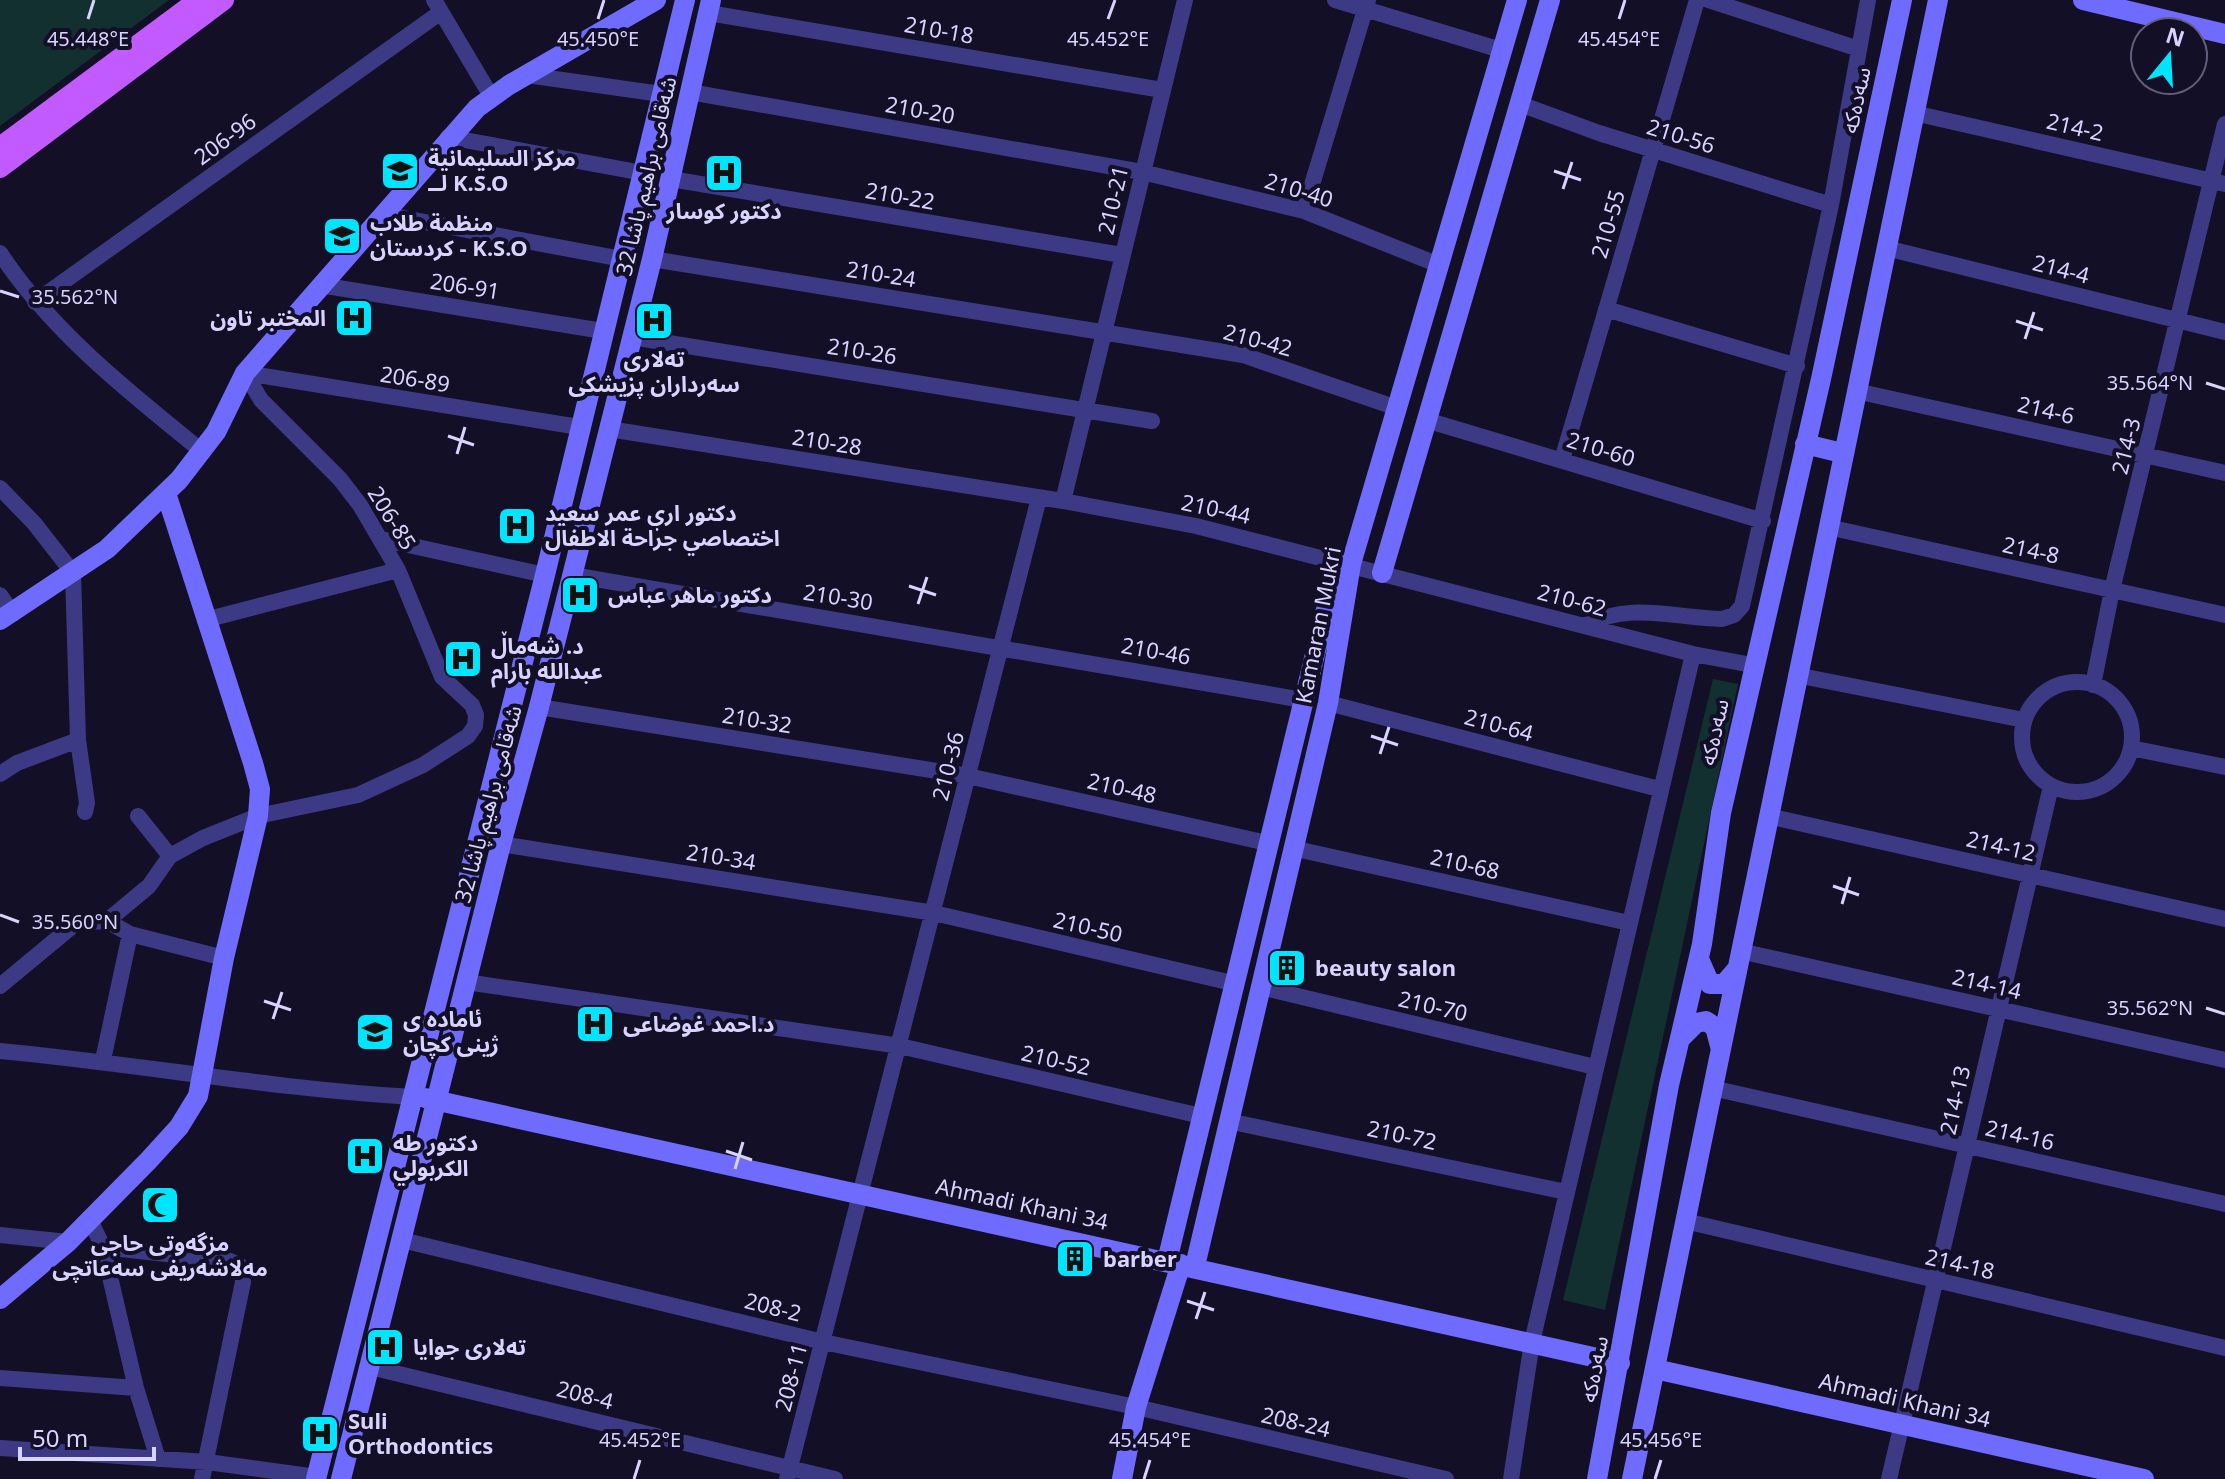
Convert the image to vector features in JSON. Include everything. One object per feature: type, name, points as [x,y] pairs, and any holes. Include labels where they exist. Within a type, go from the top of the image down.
[{"type":"main road","points":[[0,147],[198,0]]},
{"type":"main road","points":[[0,168],[224,0]]},
{"type":"street","points":[[0,595],[6,617],[118,540],[166,493],[203,452],[245,373],[448,137],[491,96],[656,0]]},
{"type":"street","name":"شەقامی براهیم پاشا 32","points":[[316,1478],[545,575],[685,0]]},
{"type":"street","name":"210-21","points":[[1063,501],[1185,0]]},
{"type":"street","points":[[1335,0],[1367,5],[1501,50]]},
{"type":"street","name":"Kamaran Mukri","points":[[1181,1264],[1201,1116],[1303,700],[1397,408],[1517,0]]},
{"type":"street","points":[[1382,573],[1550,0]]},
{"type":"street","name":"210-55","points":[[1562,460],[1697,0]]},
{"type":"street","points":[[1708,0],[1859,49]]},
{"type":"street","points":[[1584,626],[1609,614],[1637,610],[1716,619],[1734,615],[1742,606],[1831,205],[1868,0]]},
{"type":"street","name":"سەدەکە","points":[[1597,1479],[1669,1085],[1699,959],[1721,813],[1902,0]]},
{"type":"street","points":[[1632,1479],[1938,0]]},
{"type":"street","points":[[2083,0],[2225,34]]},
{"type":"street","points":[[1304,211],[1367,5]]},
{"type":"street","points":[[438,6],[491,96]]},
{"type":"street","name":"206-96","points":[[35,302],[438,6]]},
{"type":"street","name":"شەقامی براهیم پاشا 32","points":[[341,1479],[652,259],[710,6]]},
{"type":"street","name":"210-18","points":[[710,6],[1162,90]]},
{"type":"street","points":[[1494,72],[1525,83]]},
{"type":"street","points":[[527,75],[661,94]]},
{"type":"street","name":"210-20","points":[[690,92],[1142,172]]},
{"type":"street","name":"210-56","points":[[1520,104],[1653,150],[1831,205]]},
{"type":"street","name":"214-2","points":[[1914,113],[2219,183]]},
{"type":"street","name":"214-3","points":[[2093,685],[2112,590],[2179,321],[2219,183],[2225,124]]},
{"type":"street","points":[[448,137],[643,173]]},
{"type":"street","name":"210-40","points":[[1142,172],[1304,211],[1439,265]]},
{"type":"street","name":"210-22","points":[[671,179],[1122,255]]},
{"type":"street","points":[[382,214],[622,259]]},
{"type":"street","name":"214-4","points":[[1886,248],[2225,332]]},
{"type":"street","name":"210-24","points":[[652,259],[1102,334]]},
{"type":"street","points":[[2,261],[35,302],[136,398],[203,452]]},
{"type":"street","name":"206-91","points":[[320,285],[603,331]]},
{"type":"street","points":[[1606,309],[1797,366]]},
{"type":"street","name":"210-42","points":[[1102,334],[1243,355],[1397,408]]},
{"type":"street","name":"210-26","points":[[632,337],[1084,410]]},
{"type":"street","name":"206-89","points":[[245,373],[579,427]]},
{"type":"street","name":"206-85","points":[[245,373],[261,400],[340,479],[381,539],[398,570],[442,677],[472,705],[476,715],[468,736],[423,765],[358,795],[258,816]]},
{"type":"street","name":"214-6","points":[[1856,391],[2225,473]]},
{"type":"street","points":[[1084,410],[1152,421]]},
{"type":"street","name":"210-60","points":[[1426,420],[1763,521]]},
{"type":"street","name":"210-28","points":[[609,429],[1039,498]]},
{"type":"street","points":[[1805,444],[1842,453]]},
{"type":"street","points":[[0,488],[34,523],[73,573],[78,740],[85,812]]},
{"type":"street","points":[[0,1299],[68,1242],[179,1127],[198,1096],[224,958],[258,816],[260,789],[166,493]]},
{"type":"street","name":"210-44","points":[[1039,498],[1196,526],[1382,573]]},
{"type":"street","name":"210-36","points":[[861,1193],[1039,498]]},
{"type":"street","name":"214-8","points":[[1828,527],[2225,615]]},
{"type":"street","points":[[381,539],[545,575]]},
{"type":"street","name":"Kamaran Mukri","points":[[1122,1479],[1136,1407],[1228,1121],[1328,703],[1345,562]]},
{"type":"street","points":[[205,620],[398,570]]},
{"type":"street","name":"210-62","points":[[1382,573],[1693,654],[1752,665]]},
{"type":"street","name":"210-30","points":[[572,575],[1001,646]]},
{"type":"street","name":"210-46","points":[[1001,646],[1303,700]]},
{"type":"street","points":[[1511,1479],[1532,1342],[1693,654]]},
{"type":"street","points":[[1796,675],[2024,720]]},
{"type":"street","points":[[2059,684],[2093,685],[2108,692],[2128,716],[2131,748],[2125,764],[2101,787],[2085,792],[2051,786],[2029,765],[2023,751],[2024,720],[2032,705],[2059,684]]},
{"type":"street","name":"210-64","points":[[1328,703],[1659,789]]},
{"type":"street","name":"210-32","points":[[539,707],[968,776]]},
{"type":"street","points":[[0,774],[17,763],[78,740]]},
{"type":"street","points":[[2131,748],[2225,767]]},
{"type":"street","name":"210-48","points":[[968,776],[1267,843]]},
{"type":"street","name":"214-13","points":[[1889,1479],[2051,786]]},
{"type":"street","points":[[138,816],[170,856]]},
{"type":"street","points":[[107,921],[149,886],[170,856],[258,816]]},
{"type":"street","name":"214-12","points":[[1768,816],[2225,919]]},
{"type":"street","name":"210-34","points":[[501,844],[934,913]]},
{"type":"street","name":"210-68","points":[[1292,848],[1629,923]]},
{"type":"street","points":[[1253,899],[1279,904]]},
{"type":"street","name":"210-50","points":[[934,913],[1232,983]]},
{"type":"street","points":[[0,986],[76,923],[107,921],[130,934],[224,958]]},
{"type":"street","points":[[103,1060],[130,934]]},
{"type":"street","points":[[1699,959],[1710,984],[1724,984],[1738,960]]},
{"type":"street","name":"214-14","points":[[1738,960],[1999,1009],[2225,1060]]},
{"type":"street","points":[[466,982],[900,1046]]},
{"type":"street","name":"210-70","points":[[1260,987],[1595,1067]]},
{"type":"street","points":[[1682,1037],[1696,1023],[1706,1021],[1715,1027],[1720,1046]]},
{"type":"street","name":"210-52","points":[[900,1046],[1201,1116]]},
{"type":"street","points":[[0,1051],[103,1060],[303,1088],[413,1097]]},
{"type":"street","name":"214-16","points":[[1712,1088],[2225,1204]]},
{"type":"street","name":"Ahmadi Khani 34","points":[[413,1097],[437,1099],[1620,1363]]},
{"type":"street","name":"210-72","points":[[1228,1121],[1566,1192]]},
{"type":"street","name":"208-11","points":[[788,1473],[861,1193]]},
{"type":"street","points":[[89,1218],[103,1247],[136,1388],[158,1459]]},
{"type":"street","name":"214-18","points":[[1685,1221],[2225,1348]]},
{"type":"street","points":[[0,1235],[68,1242]]},
{"type":"street","name":"208-2","points":[[402,1240],[823,1342],[1136,1407]]},
{"type":"street","points":[[103,1247],[230,1261],[242,1267],[243,1282],[202,1479]]},
{"type":"street","name":"208-4","points":[[370,1367],[788,1473],[835,1479]]},
{"type":"street","name":"Ahmadi Khani 34","points":[[1655,1369],[2144,1479]]},
{"type":"street","points":[[0,1378],[136,1388]]},
{"type":"street","name":"208-24","points":[[1136,1407],[1419,1476],[1446,1479]]},
{"type":"street","points":[[0,1448],[207,1462],[316,1478]]},
{"type":"green space","points":[[0,0],[169,0],[0,126]]},
{"type":"green space","points":[[1713,679],[1738,684],[1605,1310],[1563,1300]]},
{"type":"place","name":"مرکز السلیمانیة لــ K.S.O","points":[[400,171]]},
{"type":"place","name":"دكتور كوسار","points":[[724,173]]},
{"type":"place","name":"منظمة طلاب كردستان - K.S.O","points":[[342,236]]},
{"type":"place","name":"المختبر تاون","points":[[354,318]]},
{"type":"place","name":"تەلاری سەرداران پزیشکی","points":[[654,321]]},
{"type":"place","name":"دكتور اري عمر سعيد اختصاصي جراحة الاطفال","points":[[517,526]]},
{"type":"place","name":"دكتور ماهر عباس","points":[[580,595]]},
{"type":"place","name":"د. شەماڵ عبداللە بارام","points":[[463,659]]},
{"type":"place","name":"beauty salon","points":[[1287,968]]},
{"type":"place","name":"د.احمد غوضاعی","points":[[595,1024]]},
{"type":"place","name":"ئاماده ى ژينى كچان","points":[[375,1032]]},
{"type":"place","name":"دكتور طه الكربولي","points":[[365,1156]]},
{"type":"place","name":"مزگەوتی حاجی مەلاشەریفی سەعاتچی","points":[[160,1205]]},
{"type":"place","name":"barber","points":[[1075,1259]]},
{"type":"place","name":"تەلاری جوایا","points":[[385,1347]]},
{"type":"place","name":"Suli Orthodontics","points":[[320,1434]]}]
